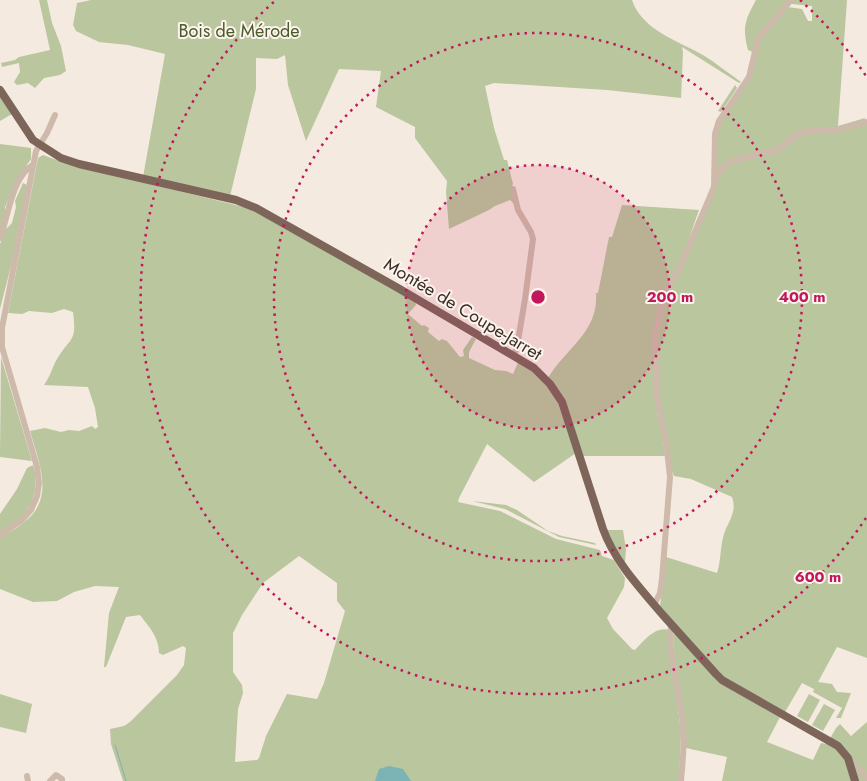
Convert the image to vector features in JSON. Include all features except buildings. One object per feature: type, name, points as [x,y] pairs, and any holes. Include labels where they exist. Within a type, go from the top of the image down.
[{"type":"main road","name":"Montée de Coupe-Jarret","points":[[0,90],[28,134],[40,146],[61,158],[79,164],[236,200],[256,208],[514,355],[541,373],[558,396],[566,414],[607,540],[619,561],[654,605],[722,680],[832,741],[848,758],[855,781]]},
{"type":"street","points":[[715,181],[715,138],[722,115],[748,77],[758,39],[791,0]]},
{"type":"street","points":[[0,535],[26,516],[31,510],[38,491],[37,467],[8,372],[2,341],[5,308],[36,150],[40,146],[55,115]]},
{"type":"street","points":[[654,605],[660,593],[662,579],[670,477],[666,441],[657,398],[655,356],[657,327],[664,294],[680,267],[722,168],[732,161],[777,150],[798,134],[811,131],[832,131],[867,122]]},
{"type":"street","points":[[0,238],[18,184],[24,172],[33,165]]},
{"type":"street","points":[[513,189],[518,210],[533,239],[525,299],[514,355]]},
{"type":"street","points":[[671,624],[671,650],[684,745],[681,781]]},
{"type":"street","points":[[848,758],[867,778]]},
{"type":"street","points":[[50,781],[56,775],[62,778],[62,781]]},
{"type":"green space","points":[[39,0],[47,0],[52,23],[61,46],[66,71],[60,75],[44,78],[35,88],[28,83],[17,85],[14,82],[20,72],[19,63],[2,67],[1,63],[50,50]]},
{"type":"green space","name":"Bois de Mérode","points":[[91,0],[632,0],[637,10],[652,27],[713,61],[741,82],[739,83],[682,47],[681,98],[607,90],[494,83],[485,86],[494,128],[504,160],[507,160],[513,184],[511,188],[514,204],[510,200],[449,229],[447,181],[415,138],[415,127],[376,107],[381,71],[339,69],[306,141],[288,85],[285,55],[277,59],[256,58],[256,89],[230,196],[143,177],[165,54],[128,45],[99,42],[76,31],[73,25],[77,3]]},
{"type":"green space","points":[[756,0],[789,0],[787,7],[802,9],[808,21],[812,21],[812,6],[792,4],[792,0],[847,0],[838,126],[865,118],[864,122],[827,129],[809,130],[776,148],[733,159],[720,171],[716,171],[717,128],[747,83],[755,53],[748,50],[745,29],[749,13]]},
{"type":"green space","points":[[735,85],[737,88],[721,112],[718,111]]},
{"type":"green space","points":[[0,94],[12,114],[0,121]]},
{"type":"green space","points":[[867,124],[867,658],[837,647],[818,682],[832,684],[837,692],[851,693],[841,718],[836,718],[842,708],[813,692],[814,689],[802,683],[785,712],[719,674],[660,606],[666,557],[717,573],[724,533],[734,508],[732,497],[691,479],[674,476],[662,412],[657,413],[662,430],[665,456],[582,456],[566,404],[548,378],[580,339],[592,319],[609,237],[612,237],[622,205],[699,210],[683,256],[663,292],[659,309],[662,307],[686,259],[709,200],[726,166],[748,158],[779,151],[800,135],[837,132]]},
{"type":"green space","points":[[0,144],[31,148],[31,159],[20,175],[5,207],[0,235]]},
{"type":"green space","points":[[43,155],[65,163],[248,208],[415,301],[416,305],[408,314],[422,326],[424,325],[429,328],[428,332],[439,341],[442,339],[447,341],[460,357],[464,356],[463,350],[472,337],[476,339],[469,352],[469,358],[495,370],[513,374],[519,360],[538,375],[556,397],[576,453],[534,482],[487,444],[458,502],[500,511],[556,539],[600,550],[602,556],[614,560],[625,578],[624,587],[607,618],[613,629],[635,650],[654,632],[664,629],[669,630],[681,733],[679,781],[123,781],[111,744],[110,729],[124,726],[130,722],[177,675],[184,665],[186,648],[183,646],[163,655],[159,653],[155,637],[140,615],[126,617],[106,667],[104,667],[109,613],[119,587],[95,586],[74,592],[57,601],[33,602],[0,589],[0,538],[21,525],[32,515],[42,495],[42,474],[30,431],[45,428],[61,432],[69,430],[79,431],[92,426],[95,429],[98,427],[95,408],[88,387],[44,385],[57,359],[72,338],[74,329],[73,312],[64,309],[52,313],[29,311],[22,314],[8,313],[38,158]],"holes":[[[299,556],[337,583],[337,601],[345,611],[324,683],[317,699],[287,694],[266,736],[259,758],[257,760],[235,762],[238,709],[243,693],[242,685],[233,672],[233,633],[242,615],[263,583]]]},
{"type":"green space","points":[[23,183],[27,185],[12,262],[0,309],[0,244],[5,230],[12,223],[16,207],[15,201]]},
{"type":"green space","points":[[1,357],[32,461],[0,457]]},
{"type":"green space","points":[[33,465],[36,479],[29,507],[20,518],[0,532],[0,514],[17,489],[27,468]]},
{"type":"green space","points":[[472,501],[506,505],[517,510],[548,531],[595,543],[596,545],[559,537],[505,509]]},
{"type":"green space","points":[[607,530],[623,530],[626,550],[625,562],[617,553]]},
{"type":"green space","points":[[673,634],[704,665],[781,715],[767,742],[813,760],[821,743],[827,744],[840,724],[851,736],[867,722],[867,781],[722,781],[727,757],[686,748],[675,665]]},
{"type":"green space","points":[[0,694],[32,704],[26,733],[0,727]]},
{"type":"green space","points":[[809,694],[820,700],[808,722],[797,716]]},
{"type":"green space","points":[[824,704],[835,710],[823,731],[812,725]]},
{"type":"water","points":[[389,766],[403,769],[411,781],[375,781],[379,769]]},
{"type":"waterway","points":[[115,745],[126,781]]}]
